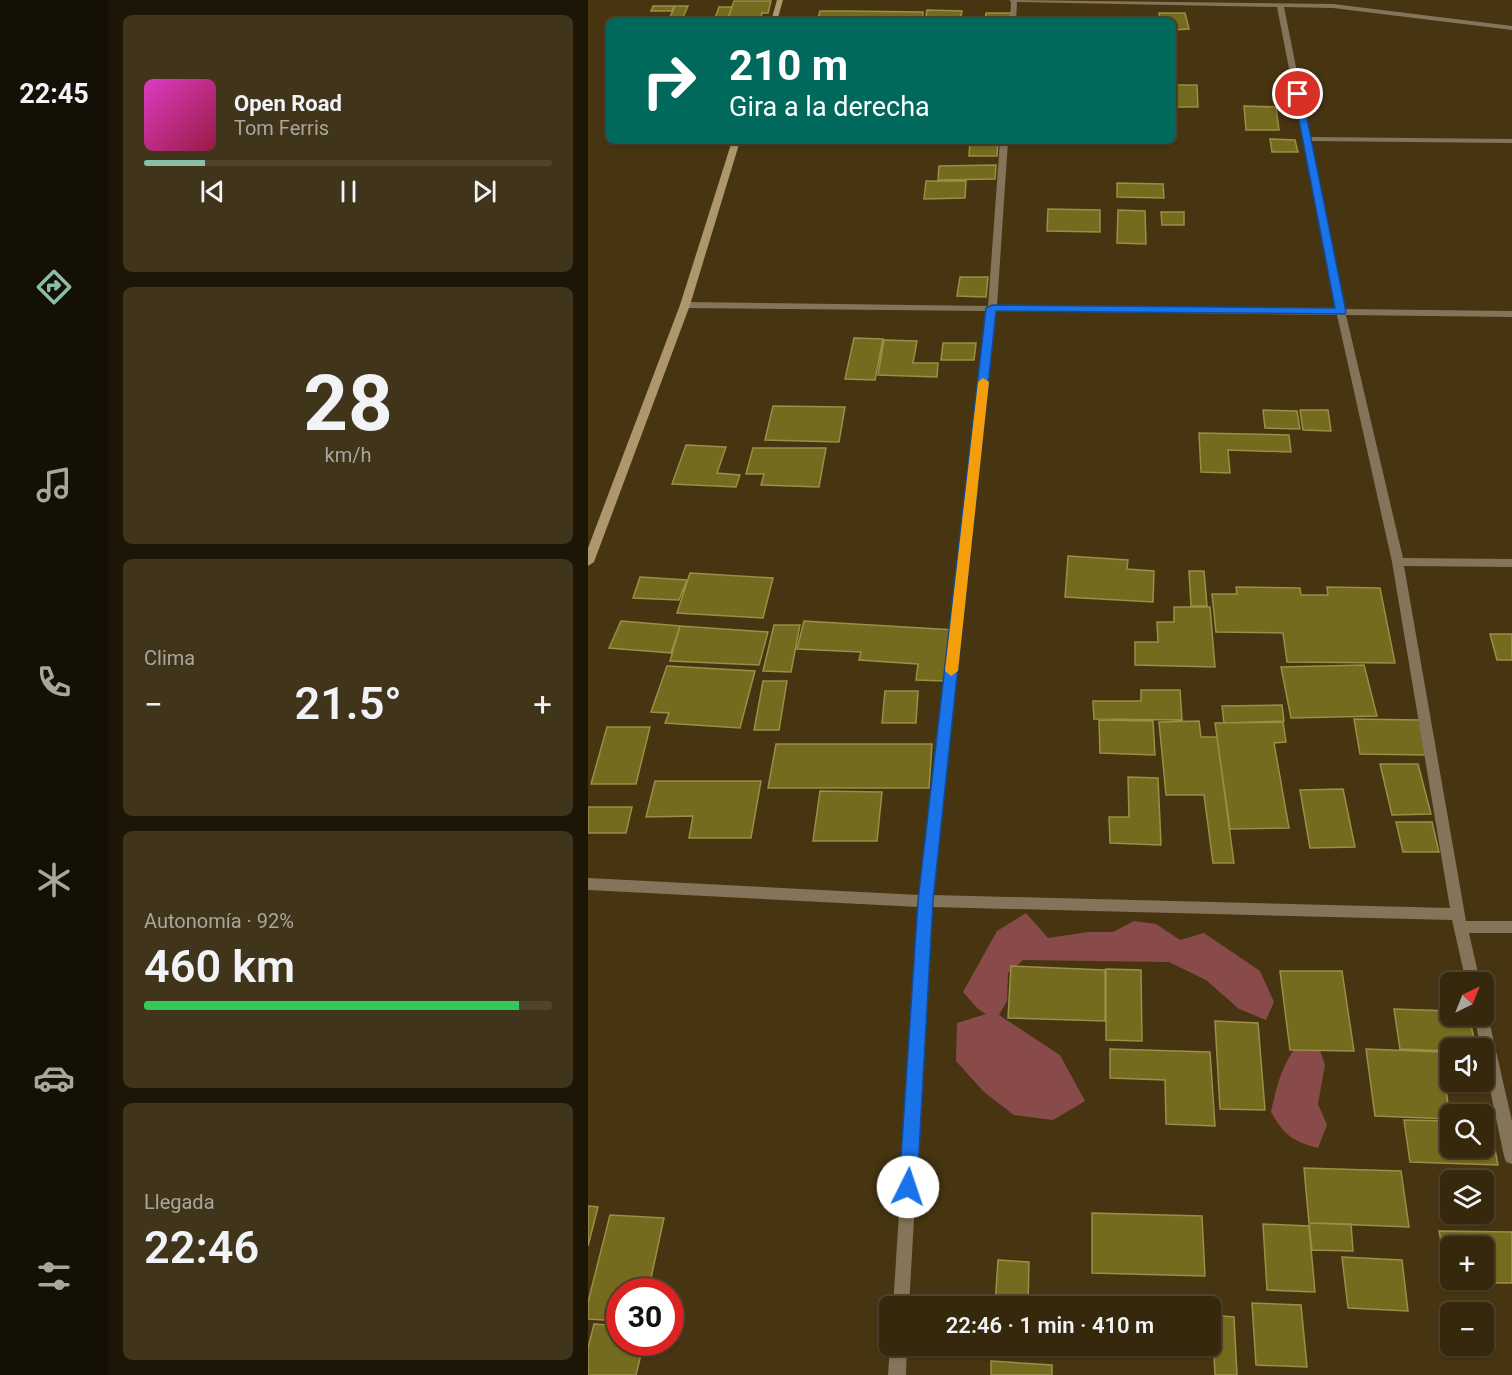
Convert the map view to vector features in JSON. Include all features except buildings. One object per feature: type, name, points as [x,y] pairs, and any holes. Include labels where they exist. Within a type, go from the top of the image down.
[{"type":"street","points":[[775,18],[780,0]]},
{"type":"street","points":[[1013,18],[1013,0],[1333,6],[1512,28]]},
{"type":"street","points":[[1280,5],[1341,312],[1398,562],[1459,921],[1471,972]]},
{"type":"street","points":[[1307,139],[1512,141]]},
{"type":"street","points":[[588,562],[685,304],[735,144]]},
{"type":"street","points":[[902,1296],[926,901],[992,308],[1004,144]]},
{"type":"street","points":[[685,304],[1512,314]]},
{"type":"street","points":[[1398,562],[1512,564]]},
{"type":"street","points":[[588,884],[926,901],[1459,921],[1512,927]]},
{"type":"street","points":[[1483,1026],[1512,1156]]},
{"type":"street","points":[[897,1375],[898,1356]]},
{"type":"shaded area","points":[[1026,913],[1048,938],[1088,932],[1113,932],[1134,921],[1156,924],[1180,940],[1204,933],[1260,971],[1274,1002],[1266,1020],[1239,1009],[1206,980],[1169,962],[1023,960],[1008,973],[1007,1001],[999,1015],[1060,1055],[1085,1101],[1053,1120],[1014,1115],[984,1092],[956,1061],[957,1023],[986,1014],[978,1009],[963,992],[997,931]]},
{"type":"shaded area","points":[[1299,1043],[1318,1045],[1325,1065],[1318,1104],[1327,1125],[1318,1148],[1290,1136],[1271,1112],[1281,1075]]},
{"type":"slow traffic","points":[[951,671],[983,382]]},
{"type":"route","points":[[908,1187],[926,901],[992,308],[1341,312],[1298,94]]}]
